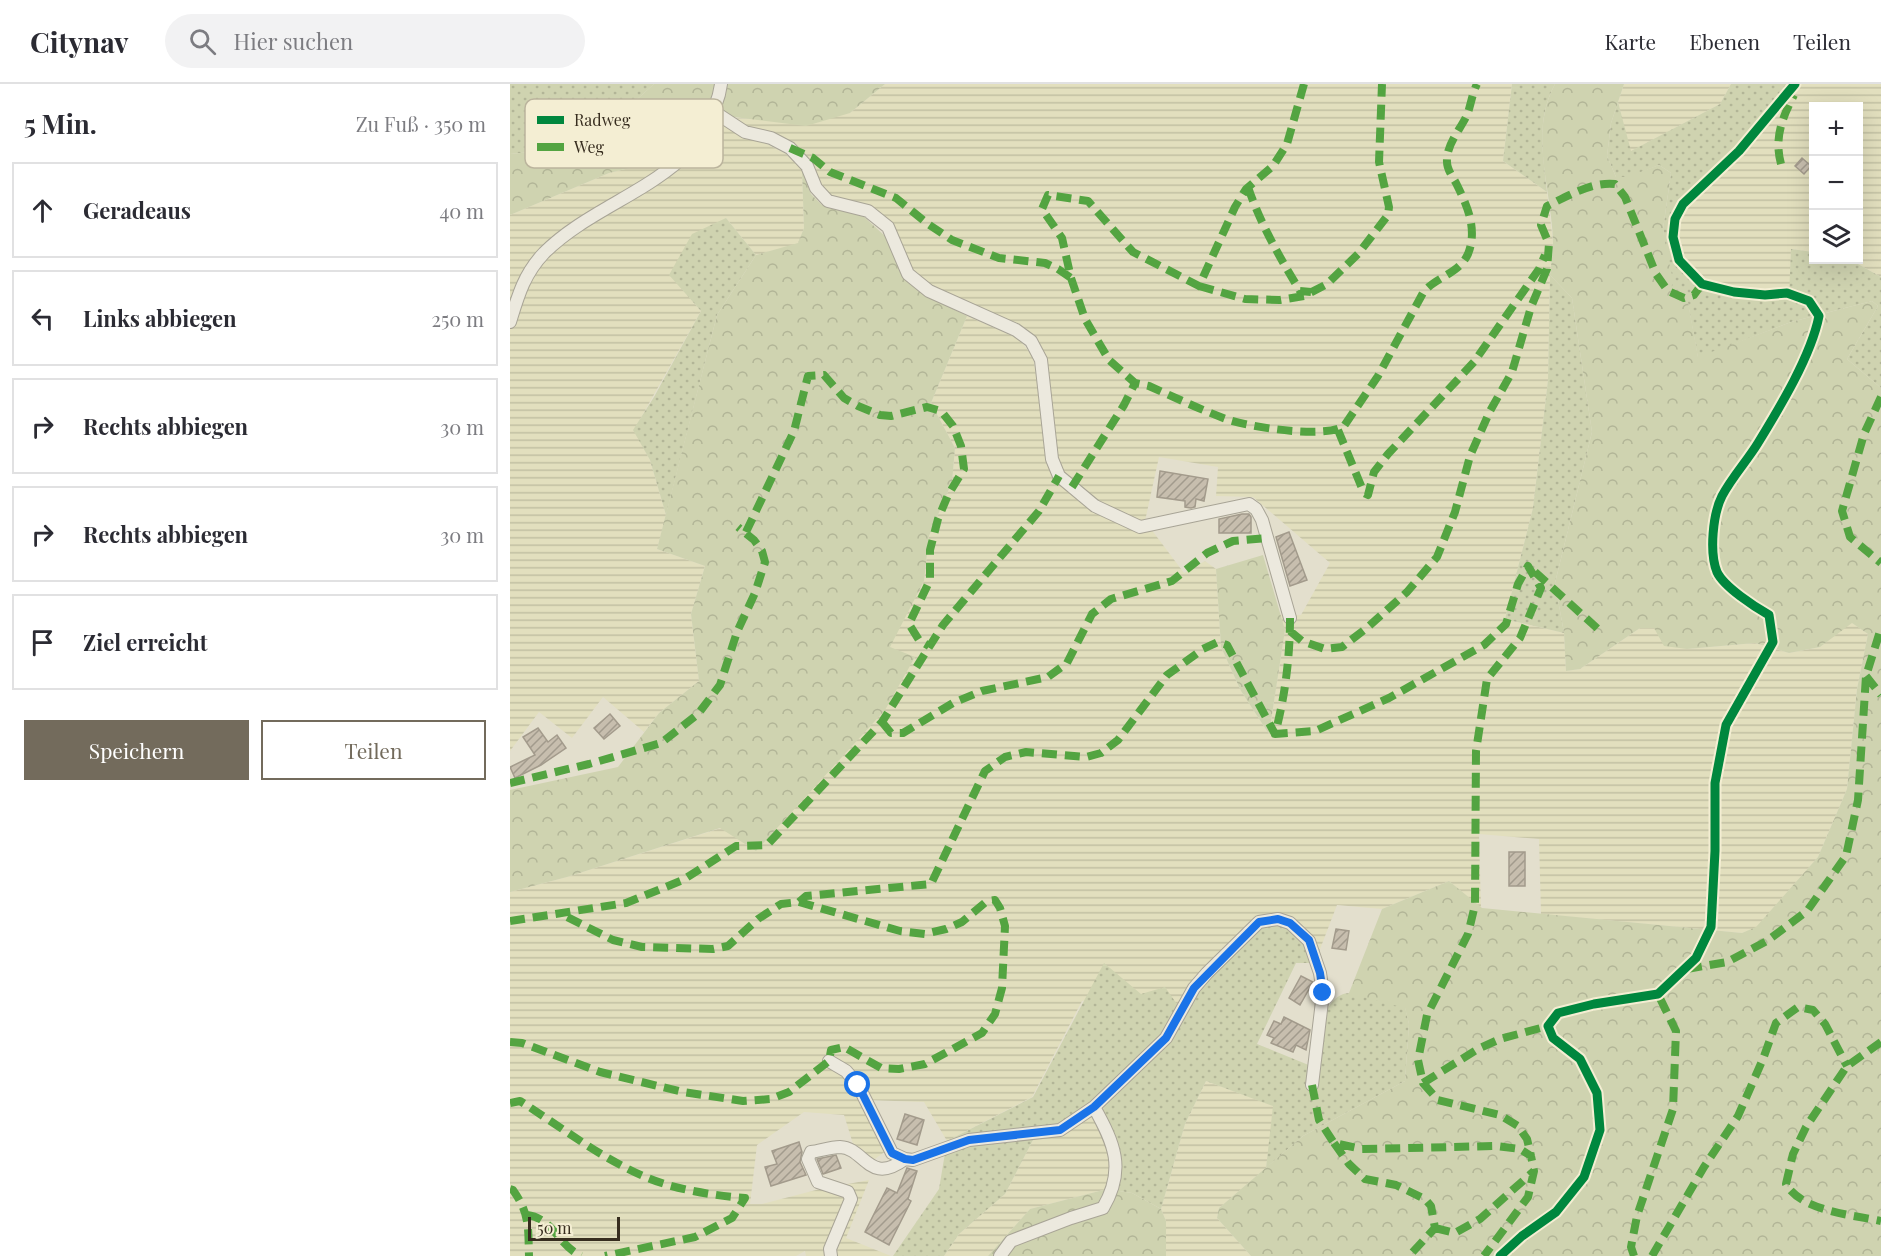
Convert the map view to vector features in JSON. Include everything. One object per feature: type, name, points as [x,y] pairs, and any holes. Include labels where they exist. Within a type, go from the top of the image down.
[{"type":"street","points":[[719,99],[722,84]]},
{"type":"street","points":[[723,118],[745,132],[771,138],[790,148],[807,166],[816,188],[828,201],[868,211],[888,227],[908,274],[929,291],[1016,330],[1031,341],[1041,360],[1052,459],[1059,476],[1095,507],[1140,527],[1249,504],[1256,509],[1262,520],[1290,618]]},
{"type":"street","points":[[510,322],[522,282],[543,254],[572,230],[668,168]]},
{"type":"street","points":[[829,1061],[846,1071],[858,1085],[892,1153],[905,1159],[913,1160],[969,1140],[1060,1130],[1094,1107],[1166,1038],[1194,988],[1259,922],[1278,919],[1290,923],[1309,940],[1320,973],[1323,993],[1312,1084]]},
{"type":"street","points":[[1000,1256],[1011,1241],[1103,1208],[1116,1172],[1115,1150],[1094,1107]]},
{"type":"street","points":[[831,1256],[830,1249],[851,1199],[848,1192],[818,1182],[808,1160],[811,1152],[841,1147],[870,1165],[882,1169],[896,1166],[905,1159]]},
{"type":"shaded area","points":[[885,84],[1512,84],[1503,161],[1547,192],[1553,242],[1550,275],[1548,380],[1533,508],[1505,619],[1564,633],[1566,671],[1580,669],[1640,628],[1654,628],[1687,649],[1755,643],[1789,653],[1820,647],[1851,622],[1868,634],[1857,689],[1847,789],[1818,857],[1756,928],[1742,933],[1541,914],[1539,839],[1479,834],[1481,908],[1449,881],[1382,909],[1337,905],[1317,957],[1312,940],[1179,1007],[1141,994],[1082,1001],[1032,1097],[947,1141],[924,1102],[865,1100],[886,1151],[872,1161],[854,1147],[844,1115],[804,1112],[757,1145],[750,1204],[762,1204],[816,1190],[869,1180],[846,1238],[891,1256],[806,1256],[805,1251],[796,1256],[510,1256],[510,892],[567,877],[721,828],[915,658],[889,647],[924,581],[929,536],[952,482],[955,448],[931,403],[967,316],[1019,339],[1033,357],[1051,469],[1033,339],[930,286],[912,271],[887,220],[833,199],[822,190],[812,168],[730,118],[760,119],[850,113]],"holes":[[[1159,457],[1218,467],[1216,496],[1253,497],[1330,563],[1301,615],[1280,615],[1285,630],[1269,734],[1241,691],[1221,647],[1216,569],[1205,561],[1184,573],[1145,521]]]},
{"type":"shaded area","points":[[1624,84],[1731,84],[1720,104],[1630,152],[1618,102]]},
{"type":"shaded area","points":[[1788,84],[1881,84],[1881,277],[1858,264],[1863,264],[1863,102],[1809,102],[1809,251],[1791,249],[1790,296],[1742,297],[1715,292],[1694,283],[1675,259],[1670,241],[1670,222],[1679,201],[1737,149]]},
{"type":"shaded area","points":[[723,121],[786,154],[802,170],[804,228],[798,244],[756,255],[726,218],[670,275],[701,311],[634,430],[650,460],[666,515],[657,549],[705,566],[691,614],[699,681],[659,713],[644,732],[603,697],[572,738],[539,712],[510,751],[510,215],[609,173],[629,168],[723,168]]},
{"type":"shaded area","points":[[1206,1081],[1274,1106],[1266,1168],[1219,1208],[1217,1218],[1251,1256],[1166,1256],[1166,1221],[1161,1209],[1185,1124]]},
{"type":"shaded area","points":[[1092,1115],[1112,1148],[1107,1189],[1030,1209],[988,1256],[944,1256],[959,1234],[1005,1194],[1034,1138]]},
{"type":"green space","points":[[510,84],[654,84],[637,99],[525,99],[525,153],[510,154]]},
{"type":"green space","points":[[654,84],[885,84],[850,113],[806,126],[723,116],[723,99],[637,99]]},
{"type":"green space","points":[[1512,84],[1555,84],[1545,110],[1542,137],[1547,192],[1503,161]]},
{"type":"green space","points":[[1555,84],[1624,84],[1611,123],[1607,156],[1616,177],[1627,177],[1659,165],[1671,173],[1663,229],[1673,279],[1670,296],[1688,302],[1698,357],[1791,322],[1872,301],[1878,306],[1847,359],[1881,388],[1881,1256],[1251,1256],[1217,1218],[1219,1208],[1303,1136],[1405,1081],[1409,1024],[1405,1008],[1349,993],[1382,909],[1449,881],[1482,908],[1742,933],[1756,927],[1818,857],[1847,789],[1857,689],[1868,634],[1852,623],[1820,647],[1789,653],[1755,643],[1687,649],[1664,646],[1654,628],[1640,628],[1580,669],[1566,671],[1564,633],[1555,583],[1592,432],[1572,298],[1550,275],[1552,223],[1542,142],[1547,103]]},
{"type":"green space","points":[[1731,84],[1788,84],[1744,142],[1680,200],[1671,219],[1670,237],[1672,250],[1680,266],[1691,279],[1705,287],[1720,293],[1755,297],[1789,296],[1791,249],[1809,251],[1809,264],[1858,264],[1881,277],[1881,388],[1847,359],[1878,306],[1872,301],[1791,322],[1698,358],[1688,303],[1670,297],[1663,229],[1671,173],[1659,165],[1627,178],[1616,177],[1607,156],[1611,123],[1618,102],[1631,151],[1720,104]]},
{"type":"green space","points":[[525,153],[525,168],[629,168],[609,173],[510,215],[510,154]]},
{"type":"green space","points":[[802,170],[811,194],[822,205],[862,215],[885,236],[906,278],[927,296],[967,316],[931,403],[955,448],[952,482],[929,536],[924,581],[890,647],[915,657],[885,710],[756,851],[720,828],[567,877],[510,892],[510,790],[618,767],[659,713],[699,681],[691,614],[705,566],[657,549],[717,315],[756,255],[798,243],[804,228]]},
{"type":"green space","points":[[726,218],[756,255],[717,315],[666,515],[650,460],[633,430],[654,397],[701,311],[669,275],[692,234]]},
{"type":"green space","points":[[1550,275],[1572,298],[1592,432],[1555,583],[1564,633],[1505,619],[1533,508],[1548,380]]},
{"type":"green space","points":[[1263,555],[1285,630],[1269,734],[1241,691],[1221,647],[1216,569]]},
{"type":"green space","points":[[1268,924],[1286,926],[1305,944],[1314,963],[1296,963],[1257,1044],[1311,1066],[1322,1022],[1333,1001],[1340,995],[1350,993],[1361,995],[1405,1007],[1409,1024],[1405,1081],[1303,1136],[1266,1168],[1273,1106],[1206,1081],[1185,1124],[1161,1209],[1132,1193],[1113,1190],[1103,1109],[1106,1100],[1159,1051],[1194,994],[1260,926]]},
{"type":"green space","points":[[1104,963],[1141,994],[1165,987],[1179,1007],[1162,1036],[1091,1105],[1065,1124],[1034,1138],[1005,1194],[959,1234],[944,1256],[893,1256],[939,1189],[947,1141],[1033,1097]]},
{"type":"green space","points":[[1107,1189],[1132,1193],[1161,1209],[1166,1221],[1166,1256],[988,1256],[1030,1209]]},
{"type":"building","points":[[1802,158],[1809,164],[1809,168],[1804,174],[1795,166]]},
{"type":"building","points":[[1160,471],[1208,479],[1204,501],[1196,499],[1195,507],[1191,508],[1185,507],[1185,501],[1157,497]]},
{"type":"building","points":[[1249,514],[1251,517],[1251,533],[1219,533],[1219,519]]},
{"type":"building","points":[[1289,532],[1307,580],[1290,586],[1276,537]]},
{"type":"building","points":[[610,714],[620,726],[604,739],[594,728]]},
{"type":"building","points":[[538,728],[548,742],[557,735],[566,748],[541,765],[515,778],[510,767],[535,755],[523,737]]},
{"type":"building","points":[[1509,852],[1525,852],[1525,886],[1509,886]]},
{"type":"building","points":[[1336,929],[1349,931],[1346,950],[1332,948]]},
{"type":"building","points":[[1301,976],[1313,982],[1300,1005],[1289,998]]},
{"type":"building","points":[[1284,1017],[1310,1030],[1306,1050],[1296,1045],[1293,1052],[1271,1043],[1274,1038],[1267,1035],[1274,1021],[1281,1024]]},
{"type":"building","points":[[905,1114],[924,1120],[917,1145],[897,1139]]},
{"type":"building","points":[[799,1142],[802,1152],[800,1162],[806,1175],[771,1186],[765,1167],[777,1164],[772,1151]]},
{"type":"building","points":[[836,1155],[841,1168],[823,1174],[817,1159]]},
{"type":"building","points":[[907,1168],[917,1171],[908,1199],[911,1201],[889,1245],[865,1232],[887,1188],[897,1193]]},
{"type":"marked path","points":[[1304,84],[1287,144],[1273,166],[1246,189],[1235,207],[1199,286],[1133,252],[1088,201],[1048,195],[1042,209],[1062,238],[1071,278],[1085,319],[1109,360],[1135,383],[1149,386],[1226,419],[1268,428],[1304,432],[1321,432],[1344,426],[1378,376],[1423,293],[1459,266],[1468,254],[1472,235],[1470,217],[1447,165],[1447,156],[1467,115],[1477,84]]},
{"type":"marked path","points":[[1199,286],[1245,299],[1280,300],[1304,296],[1327,284],[1358,254],[1388,215],[1389,207],[1379,162],[1382,84]]},
{"type":"marked path","points":[[1781,164],[1778,145],[1780,128],[1794,95]]},
{"type":"marked path","points":[[790,148],[813,158],[830,172],[896,198],[952,240],[999,258],[1045,263],[1071,278]]},
{"type":"marked path","points":[[1290,631],[1302,641],[1325,649],[1342,647],[1407,592],[1437,557],[1455,512],[1470,456],[1490,411],[1512,372],[1531,307],[1547,269],[1549,244],[1541,225],[1547,206],[1589,187],[1615,184],[1625,197],[1656,274],[1668,291],[1684,298],[1694,295],[1702,284]]},
{"type":"marked path","points":[[1248,187],[1264,227],[1300,291],[1311,292]]},
{"type":"marked path","points":[[1338,430],[1364,493],[1368,495],[1374,472],[1474,362],[1539,269],[1545,255]]},
{"type":"marked path","points":[[746,532],[794,431],[808,376],[824,375],[844,398],[880,415],[891,416],[927,407],[941,411],[953,426],[961,446],[964,469],[948,495],[938,519],[930,550],[930,580],[909,624],[919,640],[929,646]]},
{"type":"marked path","points":[[1072,487],[1124,405],[1135,383]]},
{"type":"marked path","points":[[1881,397],[1864,434],[1842,511],[1850,537],[1881,563]]},
{"type":"marked path","points":[[510,921],[626,903],[683,880],[736,846],[767,845],[882,722],[943,625],[1039,511],[1059,476]]},
{"type":"marked path","points":[[510,783],[589,764],[661,743],[698,714],[720,685],[737,632],[755,593],[765,562],[762,551],[754,540],[738,527]]},
{"type":"marked path","points":[[882,722],[891,733],[903,733],[953,703],[982,691],[1048,677],[1067,663],[1092,614],[1111,599],[1172,581],[1207,553],[1233,541],[1266,538]]},
{"type":"marked path","points":[[1290,618],[1286,677],[1275,734],[1315,731],[1389,698],[1484,645],[1506,624],[1518,584],[1528,566],[1541,588],[1520,638],[1487,679],[1476,751],[1475,905],[1468,934],[1427,1015],[1418,1060],[1423,1083],[1438,1100],[1500,1115],[1518,1126],[1527,1139],[1531,1156]]},
{"type":"marked path","points":[[1535,572],[1598,629]]},
{"type":"marked path","points":[[1687,969],[1727,962],[1767,941],[1807,911],[1846,856],[1858,800],[1866,676],[1881,628]]},
{"type":"marked path","points":[[799,902],[806,896],[931,884],[985,771],[1005,757],[1026,752],[1086,757],[1101,753],[1118,740],[1167,675],[1203,649],[1218,642],[1227,645],[1275,734]]},
{"type":"marked path","points":[[1866,676],[1881,695]]},
{"type":"marked path","points":[[510,1042],[522,1043],[600,1072],[683,1092],[743,1101],[771,1099],[789,1092],[829,1061],[831,1050],[844,1047],[881,1068],[899,1069],[925,1064],[982,1033],[995,1014],[1002,988],[1005,926],[995,900],[987,901],[962,922],[925,934],[900,931],[799,902],[781,904],[758,919],[728,946],[713,949],[642,947],[613,940],[559,913]]},
{"type":"marked path","points":[[1634,1256],[1631,1247],[1637,1216],[1673,1109],[1676,1031],[1658,994]]},
{"type":"marked path","points":[[1652,1256],[1704,1167],[1738,1116],[1776,1023],[1798,1007],[1813,1010],[1825,1024],[1847,1066]]},
{"type":"marked path","points":[[1423,1083],[1478,1049],[1500,1039],[1548,1026]]},
{"type":"marked path","points":[[1881,1042],[1847,1066],[1806,1127],[1793,1154],[1786,1184],[1793,1193],[1815,1206],[1881,1221]]},
{"type":"marked path","points":[[1312,1085],[1319,1120],[1334,1143],[1362,1149],[1497,1146],[1520,1149],[1531,1156],[1534,1171],[1528,1197],[1484,1256]]},
{"type":"marked path","points":[[510,1103],[520,1101],[629,1170],[668,1185],[696,1192],[745,1198],[732,1218],[695,1237],[605,1256]]},
{"type":"marked path","points":[[1334,1143],[1349,1164],[1365,1179],[1396,1185],[1425,1199],[1431,1206],[1435,1228],[1409,1256]]},
{"type":"marked path","points":[[1435,1228],[1455,1233],[1480,1219],[1534,1171]]},
{"type":"marked path","points":[[510,1189],[523,1206],[528,1229],[529,1256]]},
{"type":"marked path","points":[[527,1215],[543,1221],[581,1256]]},
{"type":"cycle path","points":[[1500,1256],[1522,1236],[1556,1212],[1584,1177],[1600,1130],[1597,1093],[1580,1059],[1553,1038],[1548,1026],[1558,1013],[1594,1004],[1658,994],[1696,958],[1711,927],[1715,851],[1715,783],[1726,725],[1773,642],[1769,615],[1733,590],[1717,572],[1713,554],[1714,523],[1722,496],[1758,443],[1794,381],[1809,348],[1819,316],[1809,301],[1787,293],[1765,295],[1734,292],[1702,284],[1679,260],[1673,237],[1675,219],[1683,204],[1739,151],[1795,84]]},
{"type":"route","points":[[858,1085],[892,1153],[913,1160],[969,1140],[1060,1130],[1094,1107],[1166,1038],[1194,988],[1259,922],[1278,919],[1290,923],[1309,940],[1320,973],[1323,993]]}]
